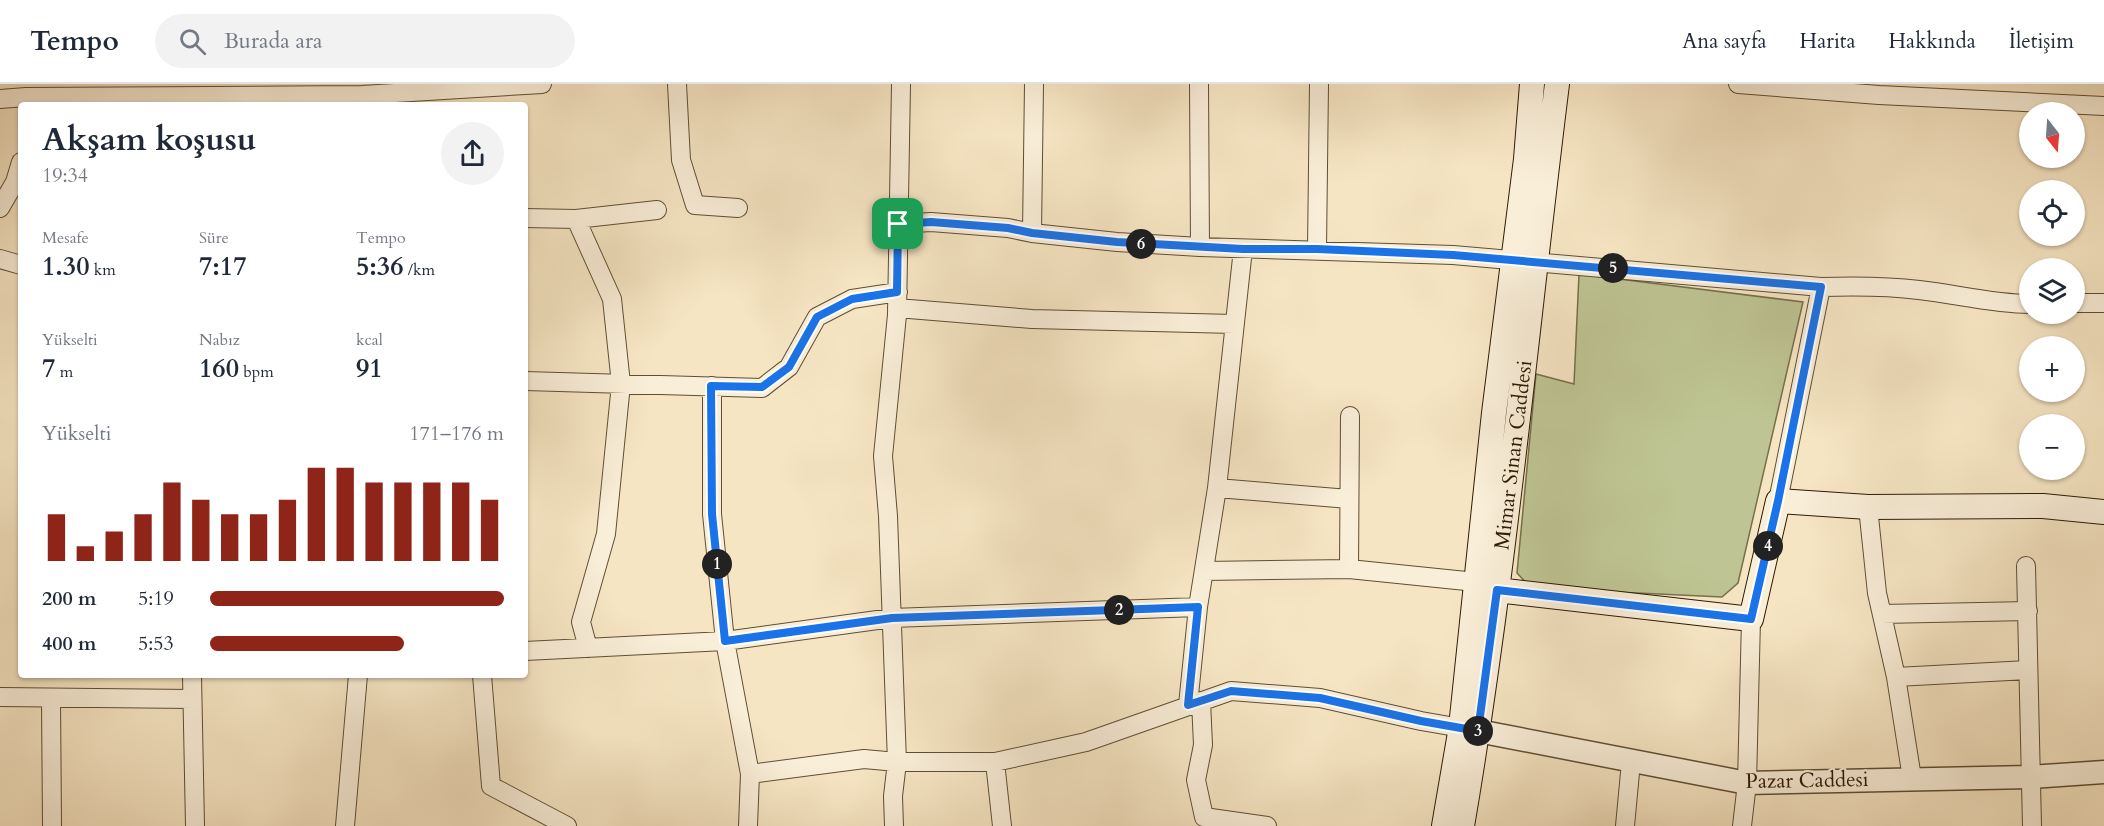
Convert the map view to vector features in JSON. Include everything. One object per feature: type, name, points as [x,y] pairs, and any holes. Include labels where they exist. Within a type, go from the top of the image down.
[{"type":"main road","name":"Mimar Sinan Caddesi","points":[[1524,260],[1526,159],[1532,84]]},
{"type":"main road","name":"Mimar Sinan Caddesi","points":[[1462,826],[1470,729],[1524,260],[1557,84]]},
{"type":"main road","points":[[1487,586],[1751,619],[1778,501],[1868,507],[2043,506],[2104,512]]},
{"type":"main road","name":"Mimar Sinan Caddesi","points":[[1444,826],[1470,729]]},
{"type":"street","points":[[0,99],[26,95],[362,95],[542,84]]},
{"type":"street","points":[[677,84],[681,160],[695,205],[738,208]]},
{"type":"street","points":[[894,826],[893,796],[897,762],[888,516],[883,456],[897,300],[901,84]]},
{"type":"street","points":[[1032,233],[1034,84]]},
{"type":"street","points":[[1199,84],[1200,247]]},
{"type":"street","points":[[1317,249],[1319,84]]},
{"type":"street","points":[[1738,84],[1881,90],[2104,106]]},
{"type":"street","points":[[0,208],[18,172]]},
{"type":"street","points":[[528,218],[576,219],[657,210]]},
{"type":"street","points":[[576,219],[612,299],[621,384],[606,534],[581,621],[588,648]]},
{"type":"street","points":[[898,224],[931,222],[1008,228],[1032,233],[1117,242],[1200,247],[1317,249],[1524,260],[1821,287],[1853,286],[1918,290],[2019,304]]},
{"type":"street","points":[[1243,249],[1217,488],[1198,607],[1195,703],[1203,745],[1196,780],[1204,822],[1267,826]]},
{"type":"street","points":[[0,258],[18,264]]},
{"type":"street","points":[[1778,501],[1821,287]]},
{"type":"street","points":[[528,381],[762,387],[789,367],[817,317],[852,299],[897,300],[1032,319],[1234,324]]},
{"type":"street","points":[[2085,303],[2104,303]]},
{"type":"street","points":[[711,386],[712,514],[725,641],[750,774],[748,826]]},
{"type":"street","points":[[1349,569],[1350,416]]},
{"type":"street","points":[[1217,488],[1349,499]]},
{"type":"street","points":[[1868,507],[1877,593],[1896,677],[1912,778]]},
{"type":"street","points":[[2026,566],[2032,826]]},
{"type":"street","points":[[1204,571],[1349,569],[1487,586]]},
{"type":"street","points":[[528,651],[725,641],[892,618],[1198,607]]},
{"type":"street","points":[[1882,614],[2028,611]]},
{"type":"street","points":[[1742,826],[1747,783],[1751,619]]},
{"type":"street","points":[[1896,677],[2028,670]]},
{"type":"street","points":[[192,678],[195,826]]},
{"type":"street","points":[[345,826],[358,678]]},
{"type":"street","points":[[482,678],[491,786],[567,826]]},
{"type":"street","points":[[750,774],[864,759],[897,762],[995,762],[1086,742],[1231,691],[1320,698],[1421,721],[1470,729]]},
{"type":"street","points":[[0,697],[192,699]]},
{"type":"street","points":[[51,699],[52,826]]},
{"type":"street","name":"Pazar Caddesi","points":[[1470,729],[1747,783],[2030,777],[2104,772]]},
{"type":"street","points":[[995,762],[1002,826]]},
{"type":"street","points":[[1625,826],[1631,762]]},
{"type":"green space","points":[[1579,274],[1803,302],[1738,583],[1722,597],[1531,588],[1517,573],[1536,374],[1574,384]]},
{"type":"route","points":[[931,222],[1008,228],[1032,233],[1117,242],[1243,249],[1317,249],[1453,255],[1821,287],[1778,501],[1751,619],[1497,590],[1478,731],[1421,721],[1320,698],[1231,691],[1188,705],[1198,607],[892,618],[725,641],[712,514],[711,386],[762,387],[789,367],[817,317],[852,299],[897,292],[898,224],[931,222]]}]
